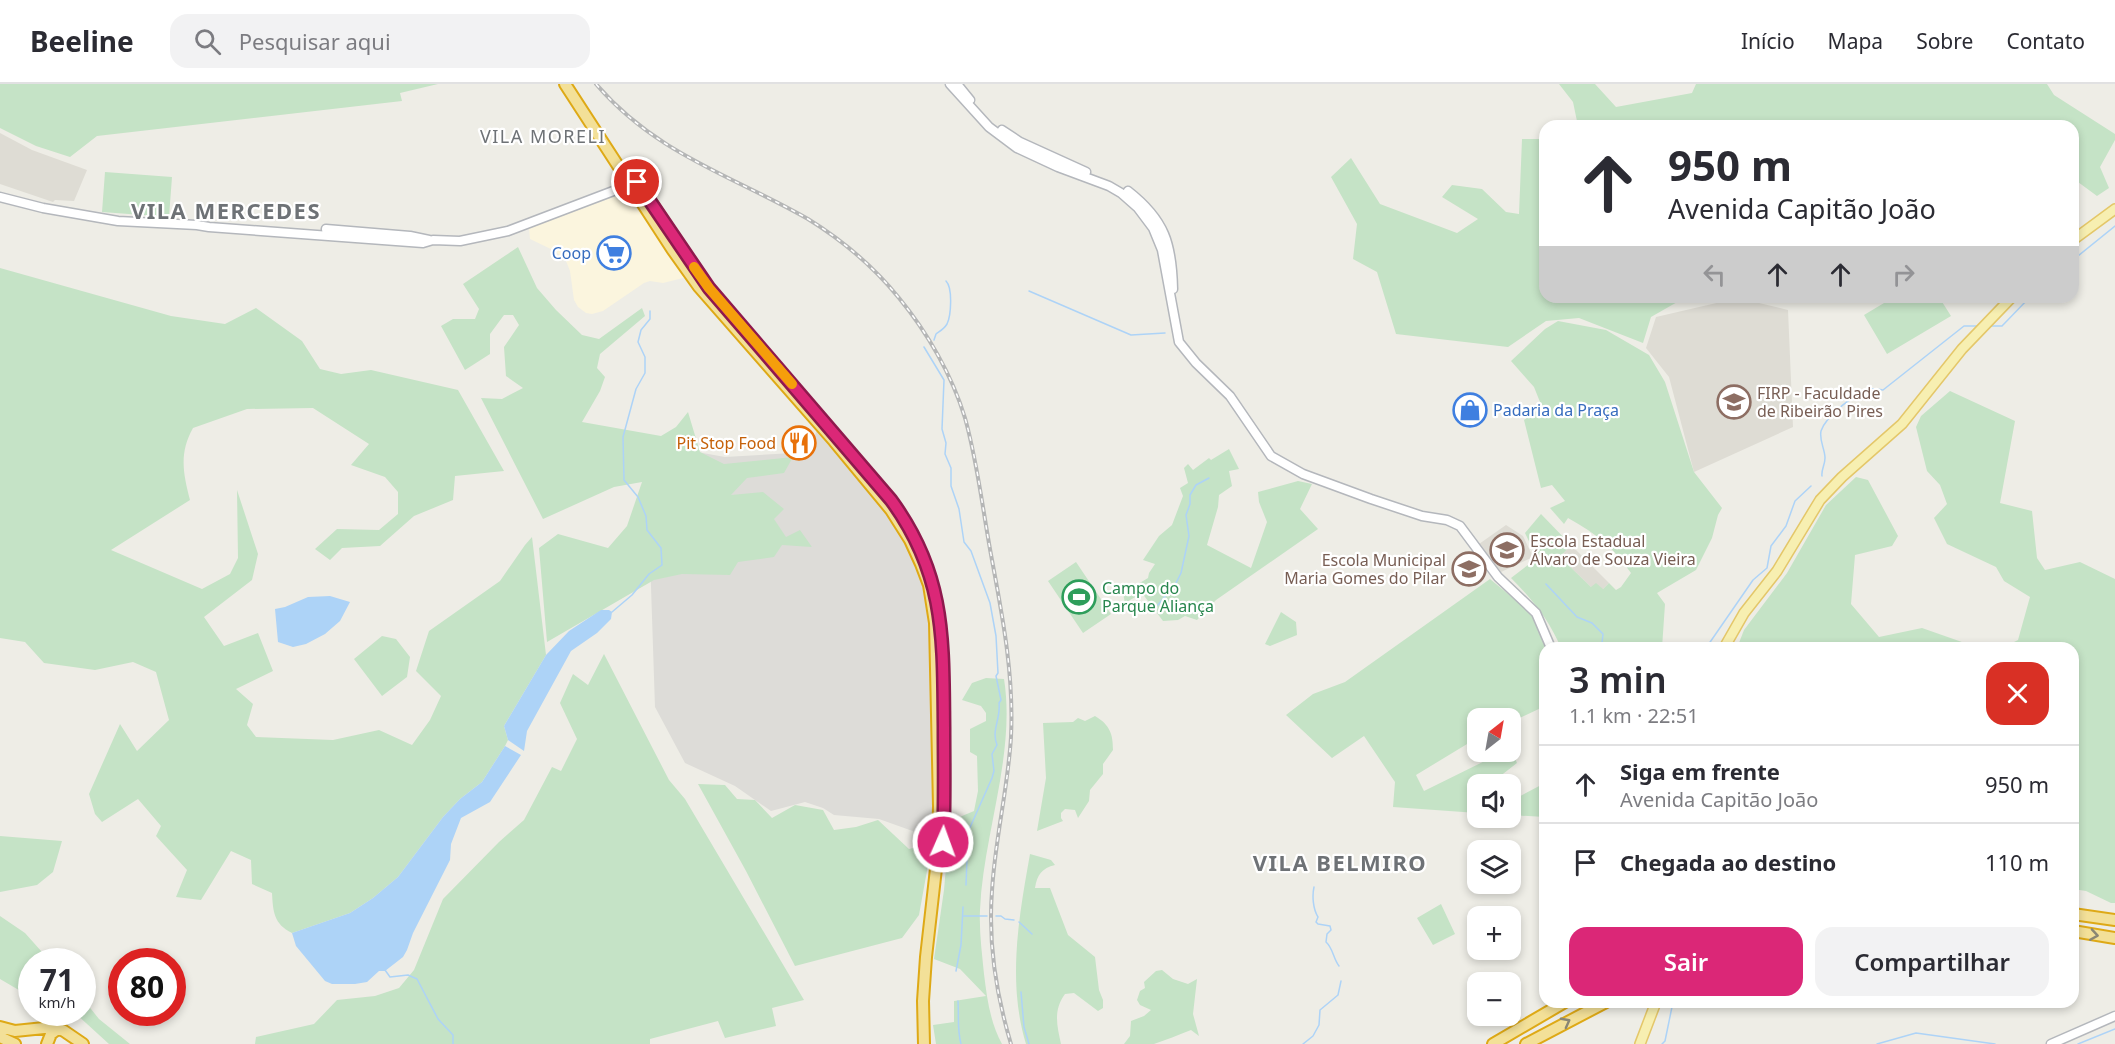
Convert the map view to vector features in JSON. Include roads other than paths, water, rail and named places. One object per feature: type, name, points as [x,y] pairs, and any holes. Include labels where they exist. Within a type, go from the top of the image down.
[{"type":"highway","points":[[565,84],[634,183]]},
{"type":"highway","points":[[572,84],[699,286],[797,394],[891,510],[910,540],[929,585],[940,643],[942,779],[942,858],[930,963],[931,1044]]},
{"type":"highway","points":[[924,1044],[924,990],[942,806]]},
{"type":"highway","points":[[2079,915],[2115,920]]},
{"type":"highway","points":[[2079,932],[2115,938]]},
{"type":"highway","points":[[1493,1044],[1555,1008]]},
{"type":"highway","points":[[1526,1044],[1595,1008]]},
{"type":"highway","points":[[0,1027],[15,1031],[59,1028],[83,1044]]},
{"type":"highway","points":[[47,1044],[51,1034],[59,1028]]},
{"type":"highway","points":[[0,1037],[15,1044]]},
{"type":"main road","points":[[950,84],[981,119],[1017,148],[1058,167],[1109,186],[1138,208],[1153,228],[1162,250],[1179,342],[1196,363],[1230,396],[1271,456],[1303,474],[1371,499],[1422,516],[1455,522],[1498,577],[1536,613],[1548,642]]},
{"type":"main road","points":[[957,84],[992,122],[1020,142],[1110,181],[1138,200],[1157,222],[1169,245],[1172,261],[1173,308]]},
{"type":"main road","points":[[0,197],[43,208],[118,221],[197,225],[210,222],[460,241],[508,231],[634,183]]},
{"type":"main road","points":[[2079,236],[2115,209]]},
{"type":"main road","points":[[1727,642],[1739,621],[1777,571],[1820,500],[1842,477],[1902,424],[1962,349],[2006,303]]},
{"type":"main road","points":[[1640,1044],[1654,1008]]},
{"type":"main road","points":[[2051,1044],[2115,1016]]},
{"type":"water","points":[[330,596],[350,602],[340,621],[325,634],[306,644],[293,647],[278,642],[275,609],[308,597]]},
{"type":"water","points":[[601,610],[612,612],[611,619],[597,633],[571,651],[527,731],[524,751],[508,740],[504,726],[546,655],[569,631]]},
{"type":"water","points":[[505,746],[521,755],[490,802],[461,818],[451,844],[450,860],[403,957],[385,971],[379,971],[367,982],[332,984],[325,981],[296,946],[292,933],[350,913],[398,877],[443,817],[460,799],[482,782]]},
{"type":"waterway","points":[[2079,255],[2115,226]]},
{"type":"waterway","points":[[934,340],[936,334],[947,324],[950,315],[951,302],[946,281]]},
{"type":"waterway","points":[[1029,291],[1131,335],[1165,333]]},
{"type":"waterway","points":[[1989,326],[2002,326],[2024,303]]},
{"type":"waterway","points":[[612,612],[632,595],[649,574],[662,565],[661,548],[647,530],[646,516],[638,497],[624,480],[623,437],[636,389],[645,373],[645,357],[638,342],[641,330],[650,319],[650,311]]},
{"type":"waterway","points":[[1822,476],[1825,458],[1821,431],[1835,412],[1864,391],[1883,390],[1964,326],[1978,326]]},
{"type":"waterway","points":[[924,347],[944,380],[942,429],[946,443],[945,454],[951,468],[951,486],[959,509],[964,542],[971,551],[990,603],[996,636],[998,673],[996,676],[1001,700],[995,734],[997,745],[992,754],[994,771],[968,832],[966,885]]},
{"type":"waterway","points":[[1158,605],[1181,573],[1189,536],[1186,515],[1190,495],[1196,485],[1209,478]]},
{"type":"waterway","points":[[1710,642],[1753,580],[1767,568],[1771,546],[1786,526],[1795,501],[1811,486]]},
{"type":"waterway","points":[[1546,584],[1577,617],[1592,623],[1603,634],[1602,642]]},
{"type":"waterway","points":[[1314,887],[1313,902],[1318,917],[1316,922],[1330,926],[1331,930],[1327,934],[1326,942],[1339,966]]},
{"type":"waterway","points":[[956,971],[961,945],[963,907]]},
{"type":"waterway","points":[[964,916],[987,916]]},
{"type":"waterway","points":[[996,916],[1014,920]]},
{"type":"waterway","points":[[1019,922],[1032,934]]},
{"type":"waterway","points":[[385,970],[390,977],[408,975],[417,979],[438,1019],[453,1035],[453,1044]]},
{"type":"waterway","points":[[1303,1044],[1313,1036],[1319,1025],[1320,1010],[1338,995],[1341,981]]},
{"type":"waterway","points":[[1021,992],[1024,1027],[1029,1044]]},
{"type":"waterway","points":[[958,1001],[961,1044]]},
{"type":"waterway","points":[[1662,1044],[1665,1041],[1672,1008]]},
{"type":"waterway","points":[[2078,1044],[2115,1029]]},
{"type":"waterway","points":[[1877,1044],[1916,1033],[1995,1044]]},
{"type":"railway","points":[[596,84],[619,108],[669,146],[808,219],[857,255],[879,276],[909,311],[938,355],[960,402],[973,453],[1000,604],[1011,692],[1011,737],[991,910],[994,968],[1011,1044]]},
{"type":"place","name":"Coop","points":[[614,253]]},
{"type":"place","name":"FIRP - Faculdade de Ribeirão Pires","points":[[1734,402]]},
{"type":"place","name":"Padaria da Praça","points":[[1470,410]]},
{"type":"place","name":"Pit Stop Food","points":[[799,443]]},
{"type":"place","name":"Escola Estadual Álvaro de Souza Vieira","points":[[1507,550]]},
{"type":"place","name":"Escola Municipal Maria Gomes do Pilar","points":[[1469,569]]},
{"type":"place","name":"Campo do Parque Aliança","points":[[1079,597]]},
{"type":"district","name":"VILA MORELI","points":[[543,136]]},
{"type":"district","name":"VILA MERCEDES","points":[[226,210]]},
{"type":"district","name":"VILA BELMIRO","points":[[1340,862]]}]
